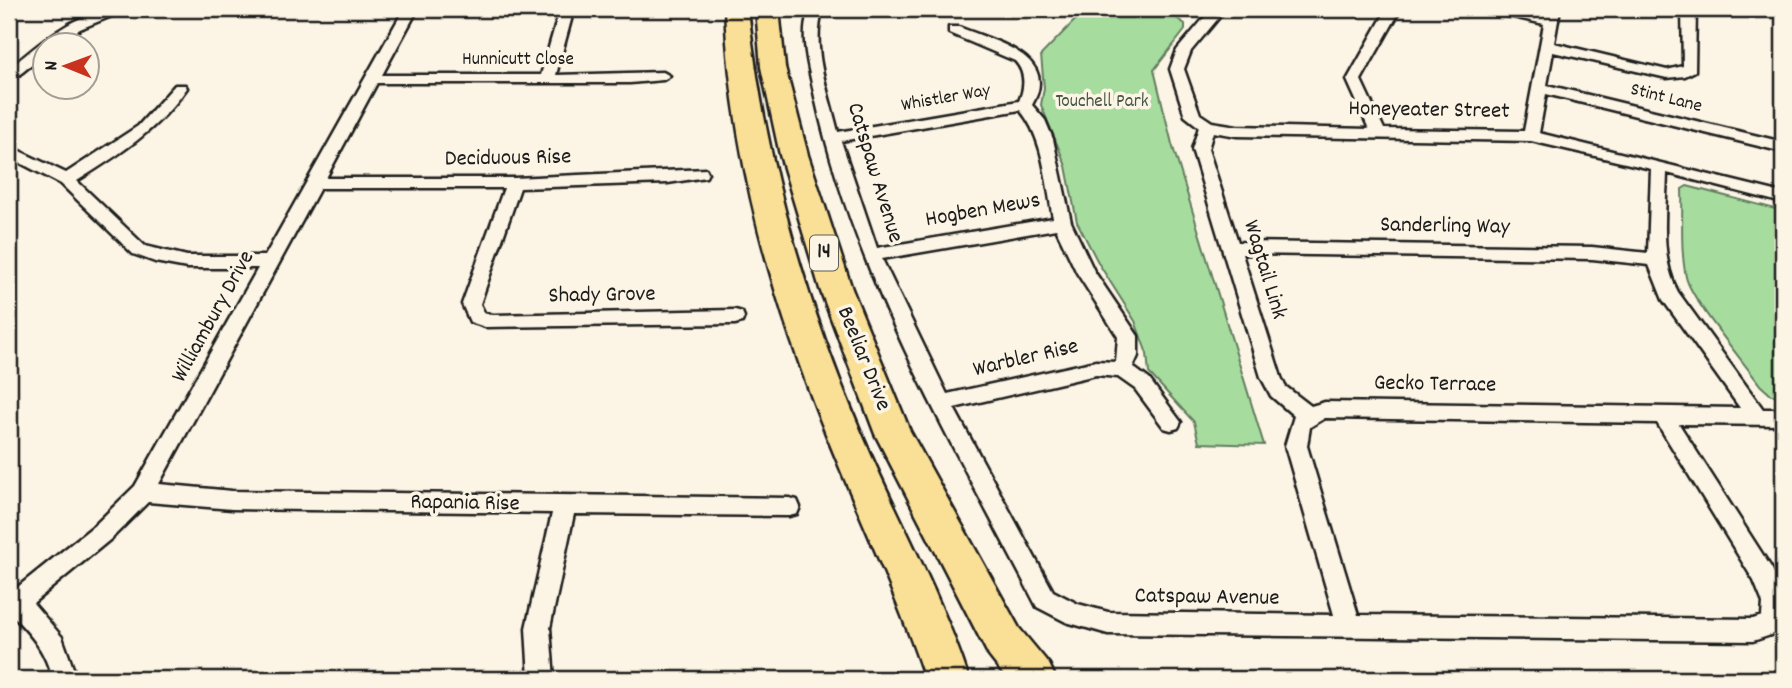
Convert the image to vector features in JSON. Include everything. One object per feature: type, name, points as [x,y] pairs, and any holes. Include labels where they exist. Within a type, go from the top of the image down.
[{"type":"highway","name":"Beeliar Drive","points":[[736,9],[747,114],[759,172],[794,299],[831,401],[947,679]]},
{"type":"highway","name":"Beeliar Drive","points":[[767,9],[773,67],[794,155],[836,289],[893,435],[1004,642],[1034,679]]},
{"type":"street","points":[[12,71],[89,12],[122,9]]},
{"type":"street","name":"Williambury Drive","points":[[13,605],[104,531],[142,492],[411,9]]},
{"type":"street","points":[[547,79],[567,9]]},
{"type":"street","name":"Catspaw Avenue","points":[[816,9],[810,27],[812,49],[832,138],[871,255],[941,403],[1045,599],[1074,614],[1108,623],[1753,631],[1774,623],[1775,603],[1764,576],[1663,415]]},
{"type":"street","points":[[1192,9],[1216,12]]},
{"type":"street","points":[[1379,133],[1361,100],[1354,80],[1394,9]]},
{"type":"street","points":[[1496,9],[1552,15],[1531,136]]},
{"type":"street","points":[[1547,47],[1667,74],[1680,73],[1690,68],[1689,9]]},
{"type":"street","points":[[1207,126],[1193,116],[1177,69],[1184,50],[1216,12]]},
{"type":"street","name":"Whistler Way","points":[[832,138],[1024,105],[1030,96],[1032,81],[1028,64],[1020,58],[954,30]]},
{"type":"street","name":"Hunnicutt Close","points":[[373,79],[663,76]]},
{"type":"street","points":[[67,180],[139,135],[168,108],[180,88]]},
{"type":"street","name":"Stint Lane","points":[[1540,88],[1783,147]]},
{"type":"street","points":[[1024,105],[1037,120],[1045,139],[1062,222],[1086,273],[1128,336],[1128,356],[1122,370],[1142,384],[1171,422]]},
{"type":"street","name":"Honeyeater Street","points":[[1207,126],[1237,131],[1531,136],[1783,198]]},
{"type":"street","name":"Wagtail Link","points":[[1207,126],[1200,149],[1271,377],[1278,391],[1307,415]]},
{"type":"street","points":[[9,151],[67,180],[139,250],[183,262],[271,262]]},
{"type":"street","points":[[1659,166],[1657,260],[1660,275],[1670,295],[1758,417]]},
{"type":"street","name":"Deciduous Rise","points":[[316,183],[513,183],[668,178],[700,173]]},
{"type":"street","name":"Shady Grove","points":[[513,183],[471,304],[465,314],[492,323],[735,317]]},
{"type":"street","name":"Hogben Mews","points":[[871,255],[1062,222]]},
{"type":"street","name":"Sanderling Way","points":[[1232,248],[1592,253],[1657,260]]},
{"type":"street","name":"Warbler Rise","points":[[941,403],[1096,368],[1122,370]]},
{"type":"street","name":"Gecko Terrace","points":[[1307,415],[1325,410],[1783,417]]},
{"type":"street","points":[[1307,415],[1299,425],[1296,446],[1349,625]]},
{"type":"street","name":"Rapania Rise","points":[[142,492],[232,500],[789,507]]},
{"type":"street","points":[[541,679],[538,628],[565,506]]},
{"type":"street","points":[[13,605],[54,643],[64,679]]},
{"type":"green space","name":"Touchell Park","points":[[1086,9],[1151,10],[1175,17],[1185,24],[1185,30],[1154,70],[1172,144],[1264,445],[1199,443],[1194,422],[1149,373],[1147,354],[1135,321],[1099,264],[1077,222],[1066,166],[1041,105],[1044,88],[1041,55]]},
{"type":"green space","points":[[1687,186],[1783,211],[1783,396],[1771,395],[1760,385],[1707,315],[1690,287],[1686,277],[1682,244],[1682,189]]}]
